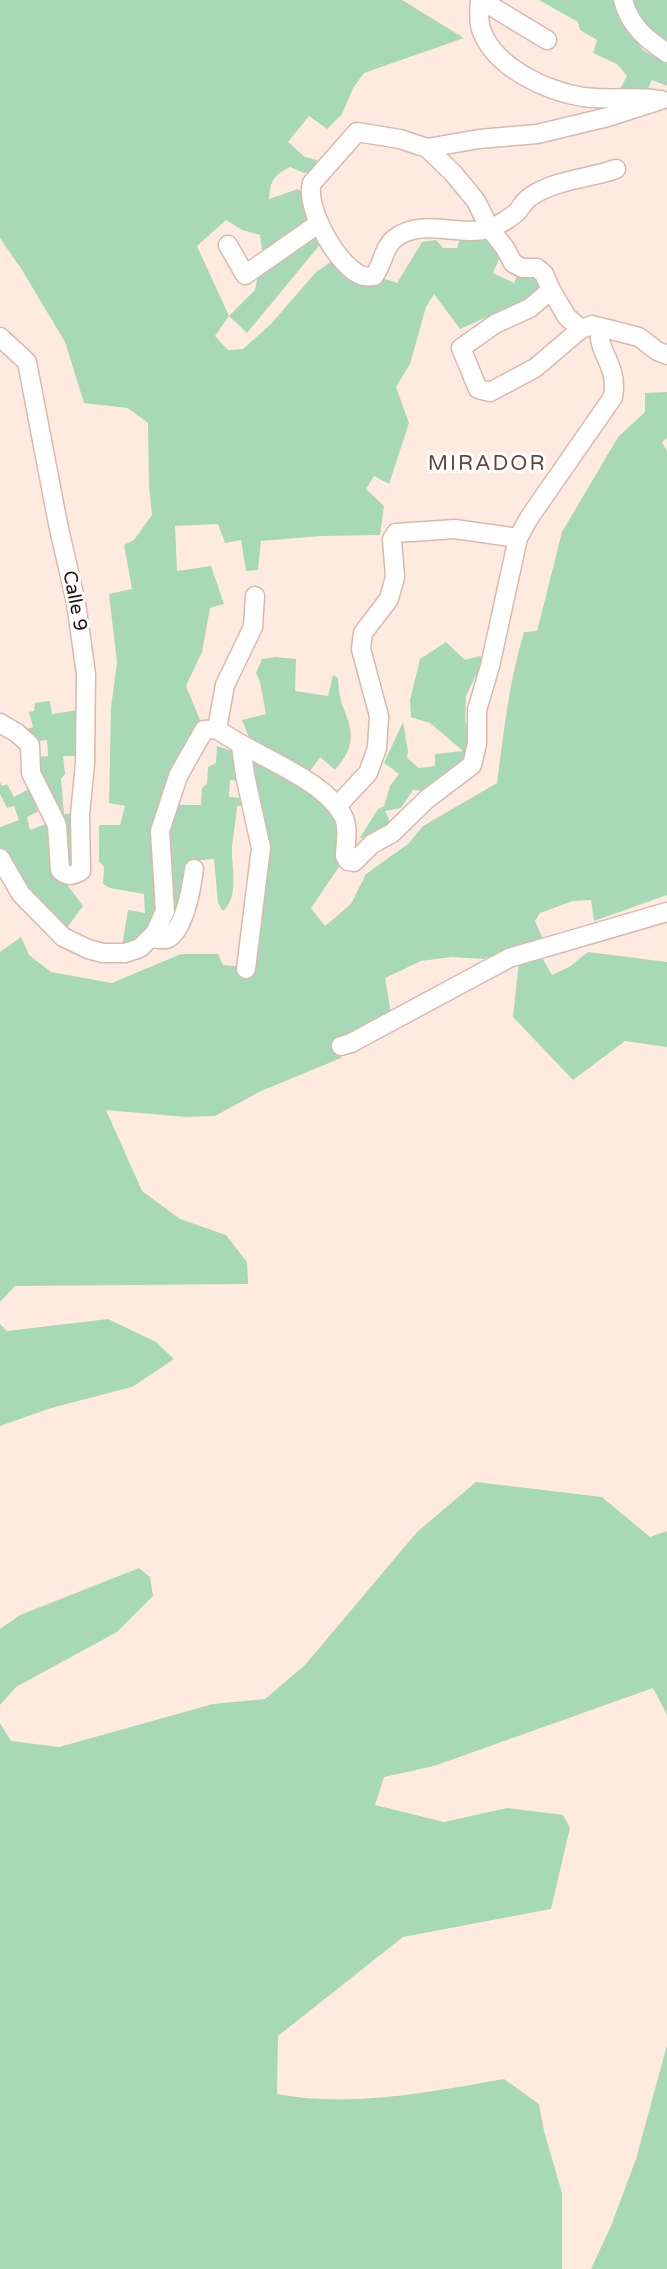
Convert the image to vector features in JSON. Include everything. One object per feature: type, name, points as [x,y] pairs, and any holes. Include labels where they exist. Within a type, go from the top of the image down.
[{"type":"street","points":[[480,0],[547,40]]},
{"type":"street","points":[[480,0],[482,32],[498,57],[525,76],[555,89],[584,97],[627,97],[664,101]]},
{"type":"street","points":[[623,0],[643,36],[667,53]]},
{"type":"street","points":[[427,148],[479,139],[537,134],[664,101]]},
{"type":"street","points":[[581,329],[568,317],[544,274],[537,268],[522,268],[513,263],[490,229],[476,201],[453,173],[427,148],[400,139],[357,132],[312,183],[309,191],[318,224],[350,269],[364,277],[374,276],[379,270],[387,247],[402,234],[420,228],[467,231],[490,229],[516,213],[530,197],[569,180],[616,169]]},
{"type":"street","points":[[228,245],[245,275],[318,224]]},
{"type":"street","points":[[551,290],[530,308],[495,324],[461,348],[478,389],[490,392],[535,368],[581,329],[592,325],[639,337],[667,355]]},
{"type":"street","points":[[0,858],[21,894],[63,937],[103,953],[125,953],[140,948],[155,933],[165,911],[160,831],[178,776],[204,730],[217,729],[333,800],[345,820],[345,856],[348,861],[354,862],[372,844],[392,833],[427,799],[472,765],[477,744],[477,710],[490,666],[518,538],[528,518],[613,397],[616,382],[599,339],[600,327]]},
{"type":"street","name":"Calle 9","points":[[0,337],[27,362],[76,603],[85,664],[81,871],[72,876],[60,870],[57,825],[31,773],[30,745],[0,723]]},
{"type":"street","points":[[337,806],[368,773],[377,748],[379,716],[361,649],[363,633],[389,599],[395,577],[392,539],[396,533],[455,529],[518,538]]},
{"type":"street","points":[[217,729],[225,685],[253,627],[255,596]]},
{"type":"street","points":[[241,746],[261,848],[246,969]]},
{"type":"street","points":[[150,938],[166,939],[177,932],[191,890],[194,869]]},
{"type":"street","points":[[341,1046],[509,958],[667,912]]},
{"type":"green space","points":[[0,0],[402,0],[464,38],[364,73],[353,88],[342,114],[327,129],[309,116],[288,142],[305,157],[317,160],[312,171],[304,173],[290,167],[285,170],[274,179],[269,199],[298,189],[315,213],[267,251],[262,250],[260,235],[242,230],[226,220],[197,246],[229,316],[215,336],[228,350],[243,349],[271,324],[316,272],[332,261],[397,283],[422,242],[436,240],[443,248],[457,248],[462,232],[493,243],[499,259],[493,273],[514,283],[520,269],[529,271],[541,282],[541,288],[523,301],[460,329],[434,294],[426,307],[410,364],[396,387],[409,423],[389,484],[374,476],[366,489],[384,506],[380,535],[261,541],[258,570],[246,571],[241,540],[225,543],[218,524],[175,526],[177,571],[211,566],[224,604],[210,608],[202,652],[186,686],[202,725],[169,784],[159,911],[154,925],[146,935],[130,945],[122,946],[128,910],[145,913],[144,894],[110,888],[103,884],[104,867],[99,861],[99,825],[120,825],[125,806],[109,803],[111,707],[117,663],[109,594],[132,589],[124,545],[134,540],[152,515],[148,423],[128,408],[84,403],[65,342],[0,238]]},
{"type":"green space","points":[[539,0],[616,0],[620,18],[643,50],[667,64],[667,86],[652,80],[646,93],[619,91],[627,76],[617,64],[593,53],[597,40],[580,30],[578,22]]},
{"type":"green space","points":[[630,0],[667,0],[667,49],[645,31]]},
{"type":"green space","points":[[316,232],[323,241],[247,333],[229,316],[255,290],[257,280],[265,268]]},
{"type":"green space","points":[[667,392],[667,438],[662,442],[667,451],[667,895],[594,921],[591,900],[573,901],[540,913],[535,921],[543,939],[483,959],[452,957],[421,961],[385,978],[391,1013],[337,1039],[341,1058],[261,1091],[215,1116],[186,1117],[106,1110],[142,1191],[180,1219],[226,1235],[247,1262],[248,1284],[15,1286],[0,1302],[0,952],[21,937],[29,955],[51,972],[112,983],[181,954],[218,954],[223,965],[237,966],[246,974],[267,846],[246,759],[301,786],[328,807],[336,822],[339,867],[311,908],[325,926],[351,904],[366,874],[408,844],[423,826],[497,783],[514,669],[524,632],[537,631],[562,532],[618,437],[645,412],[645,393]]},
{"type":"green space","points":[[446,642],[465,660],[480,656],[483,658],[484,672],[476,675],[466,696],[465,721],[471,738],[465,758],[457,768],[426,791],[413,790],[401,808],[385,811],[392,826],[359,839],[378,809],[384,806],[390,786],[399,774],[384,763],[403,722],[407,758],[419,768],[435,766],[435,754],[463,751],[430,723],[411,717],[410,700],[420,659]]},
{"type":"green space","points":[[262,659],[296,659],[295,691],[328,696],[333,675],[338,678],[351,740],[342,762],[335,770],[320,757],[308,774],[250,740],[242,720],[266,714],[256,673]]},
{"type":"green space","points":[[50,701],[52,714],[78,710],[76,756],[63,756],[65,774],[61,779],[64,814],[76,813],[79,868],[66,870],[36,757],[48,756],[47,740],[30,742],[20,731],[33,727],[29,712],[34,711],[35,703]]},
{"type":"green space","points":[[217,746],[232,751],[244,781],[230,780],[229,797],[243,798],[246,806],[237,806],[232,846],[231,898],[223,911],[218,903],[214,859],[192,861],[182,913],[163,932],[165,833],[177,805],[201,805],[208,767],[216,763]]},
{"type":"green space","points":[[0,782],[2,786],[7,784],[14,797],[29,789],[38,812],[27,817],[30,830],[46,824],[62,878],[83,906],[64,932],[51,922],[0,851],[0,827],[19,820],[14,806],[7,808],[0,794]]},
{"type":"green space","points":[[588,952],[667,962],[667,1047],[625,1041],[573,1080],[513,1017],[519,962],[543,959],[552,975],[569,967]]},
{"type":"green space","points":[[108,1319],[156,1342],[174,1359],[132,1387],[51,1408],[0,1426],[0,1324],[7,1331]]},
{"type":"green space","points":[[476,1482],[602,1497],[650,1537],[667,1531],[667,1715],[653,1688],[434,1766],[384,1777],[375,1805],[444,1822],[507,1808],[563,1815],[570,1828],[551,1909],[403,1937],[278,2036],[277,2094],[305,2098],[362,2099],[504,2079],[539,2104],[562,2193],[562,2269],[0,2269],[0,1723],[11,1741],[59,1747],[213,1704],[265,1699],[305,1665],[417,1532]]},
{"type":"green space","points":[[139,1568],[150,1577],[153,1596],[117,1632],[16,1687],[0,1705],[0,1629],[20,1615]]},
{"type":"green space","points":[[667,2045],[667,2269],[591,2269],[611,2226],[636,2159]]},
{"type":"district","name":"MIRADOR","points":[[487,464]]}]
